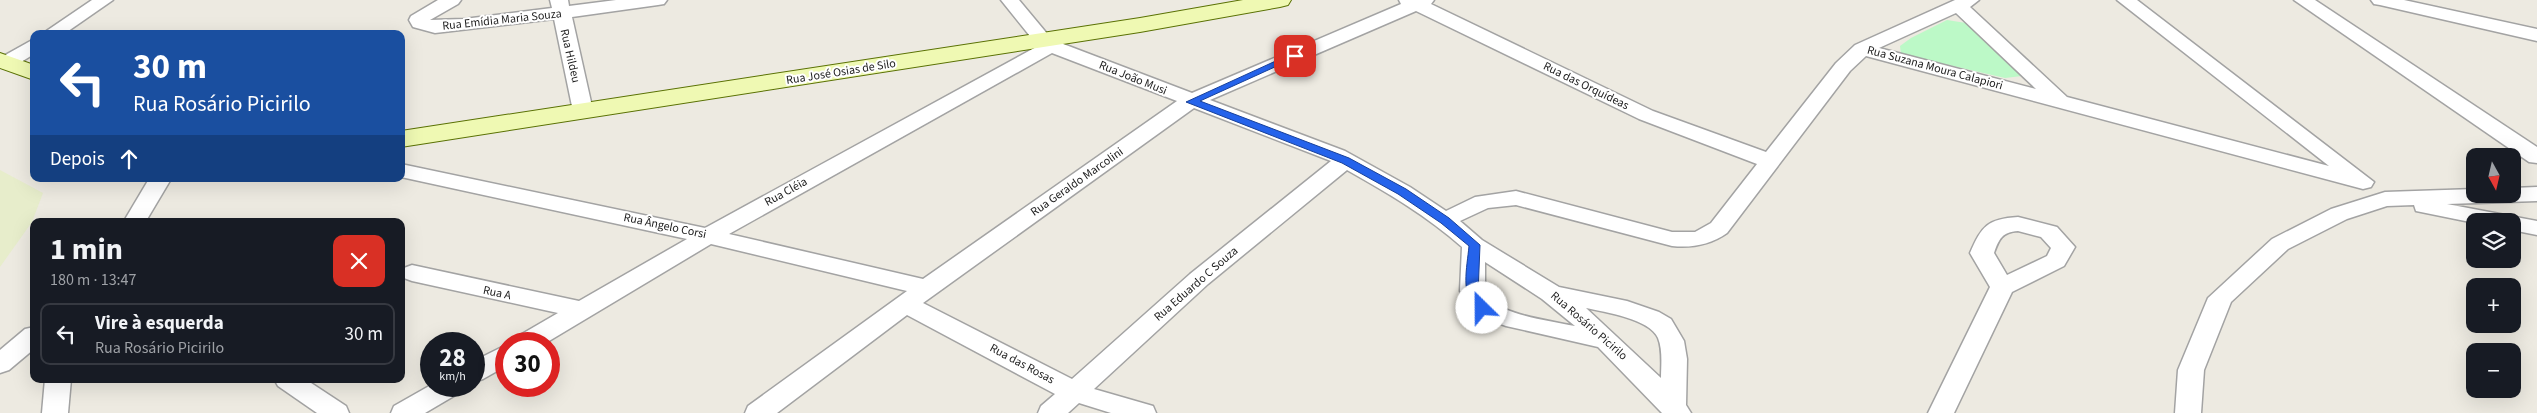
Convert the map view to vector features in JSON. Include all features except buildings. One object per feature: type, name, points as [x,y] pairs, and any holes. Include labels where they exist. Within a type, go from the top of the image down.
[{"type":"street","points":[[57,30],[104,0]]},
{"type":"street","name":"Rua Emídia Maria Souza","points":[[452,0],[428,12],[418,20],[420,23],[435,27],[559,6],[658,0]]},
{"type":"street","points":[[1010,0],[1047,43]]},
{"type":"street","name":"Rua José Osias de Silo","points":[[405,138],[1047,43],[1280,0]]},
{"type":"street","points":[[2126,0],[2385,198],[2466,214]]},
{"type":"street","points":[[2303,0],[2537,157]]},
{"type":"street","points":[[2380,0],[2537,35]]},
{"type":"street","name":"Rua Geraldo Marcolini","points":[[758,413],[927,288],[1191,102],[1416,1]]},
{"type":"street","name":"Rua das Orquídeas","points":[[1416,1],[1646,115],[1770,161]]},
{"type":"street","points":[[1862,49],[1893,33],[1964,3],[2062,102]]},
{"type":"street","name":"Rua Hildeu","points":[[559,6],[583,112]]},
{"type":"street","name":"Rua João Musi","points":[[1047,43],[1191,102],[1341,158]]},
{"type":"street","name":"Rua Cléia","points":[[544,332],[708,236],[1047,43]]},
{"type":"street","points":[[3,61],[30,47]]},
{"type":"street","name":"Rua Suzana Moura Calapiori","points":[[1445,220],[1484,202],[1516,198],[1654,236],[1690,241],[1700,240],[1719,228],[1843,66],[1862,49],[2363,182]]},
{"type":"street","points":[[3,61],[30,71]]},
{"type":"street","name":"Rua Rosário Picirilo","points":[[1341,158],[1402,192],[1445,220],[1474,245],[1551,293],[1606,340],[1676,410]]},
{"type":"street","name":"Rua Eduardo C Souza","points":[[1051,413],[1199,279],[1341,158]]},
{"type":"street","name":"Rua Ângelo Corsi","points":[[405,171],[708,236],[927,288]]},
{"type":"street","points":[[137,218],[158,182]]},
{"type":"street","points":[[2188,413],[2191,370],[2220,298],[2280,244],[2338,214],[2385,198],[2537,194]]},
{"type":"street","points":[[2521,225],[2537,228]]},
{"type":"street","points":[[1474,245],[1472,294],[1475,303],[1482,308],[1512,319],[1606,340]]},
{"type":"street","name":"Rua A","points":[[412,273],[582,310]]},
{"type":"street","points":[[1941,413],[2002,287]]},
{"type":"street","points":[[1551,293],[1630,311],[1649,318],[1664,327],[1669,334],[1672,350],[1676,410]]},
{"type":"street","name":"Rua das Rosas","points":[[906,304],[1074,392],[1143,413]]},
{"type":"street","points":[[0,364],[30,338]]},
{"type":"street","points":[[55,413],[58,383]]},
{"type":"street","points":[[294,383],[336,413]]},
{"type":"street","points":[[404,413],[431,397]]},
{"type":"green space","points":[[1947,20],[1966,23],[2022,76],[2005,78],[1901,54],[1900,46],[1911,38]]},
{"type":"green space","points":[[0,170],[43,193],[34,218],[30,218],[30,225],[0,267]]},
{"type":"route","points":[[1295,56],[1191,102],[1337,156],[1402,192],[1445,220],[1474,245],[1472,294],[1475,303],[1482,308]]}]
